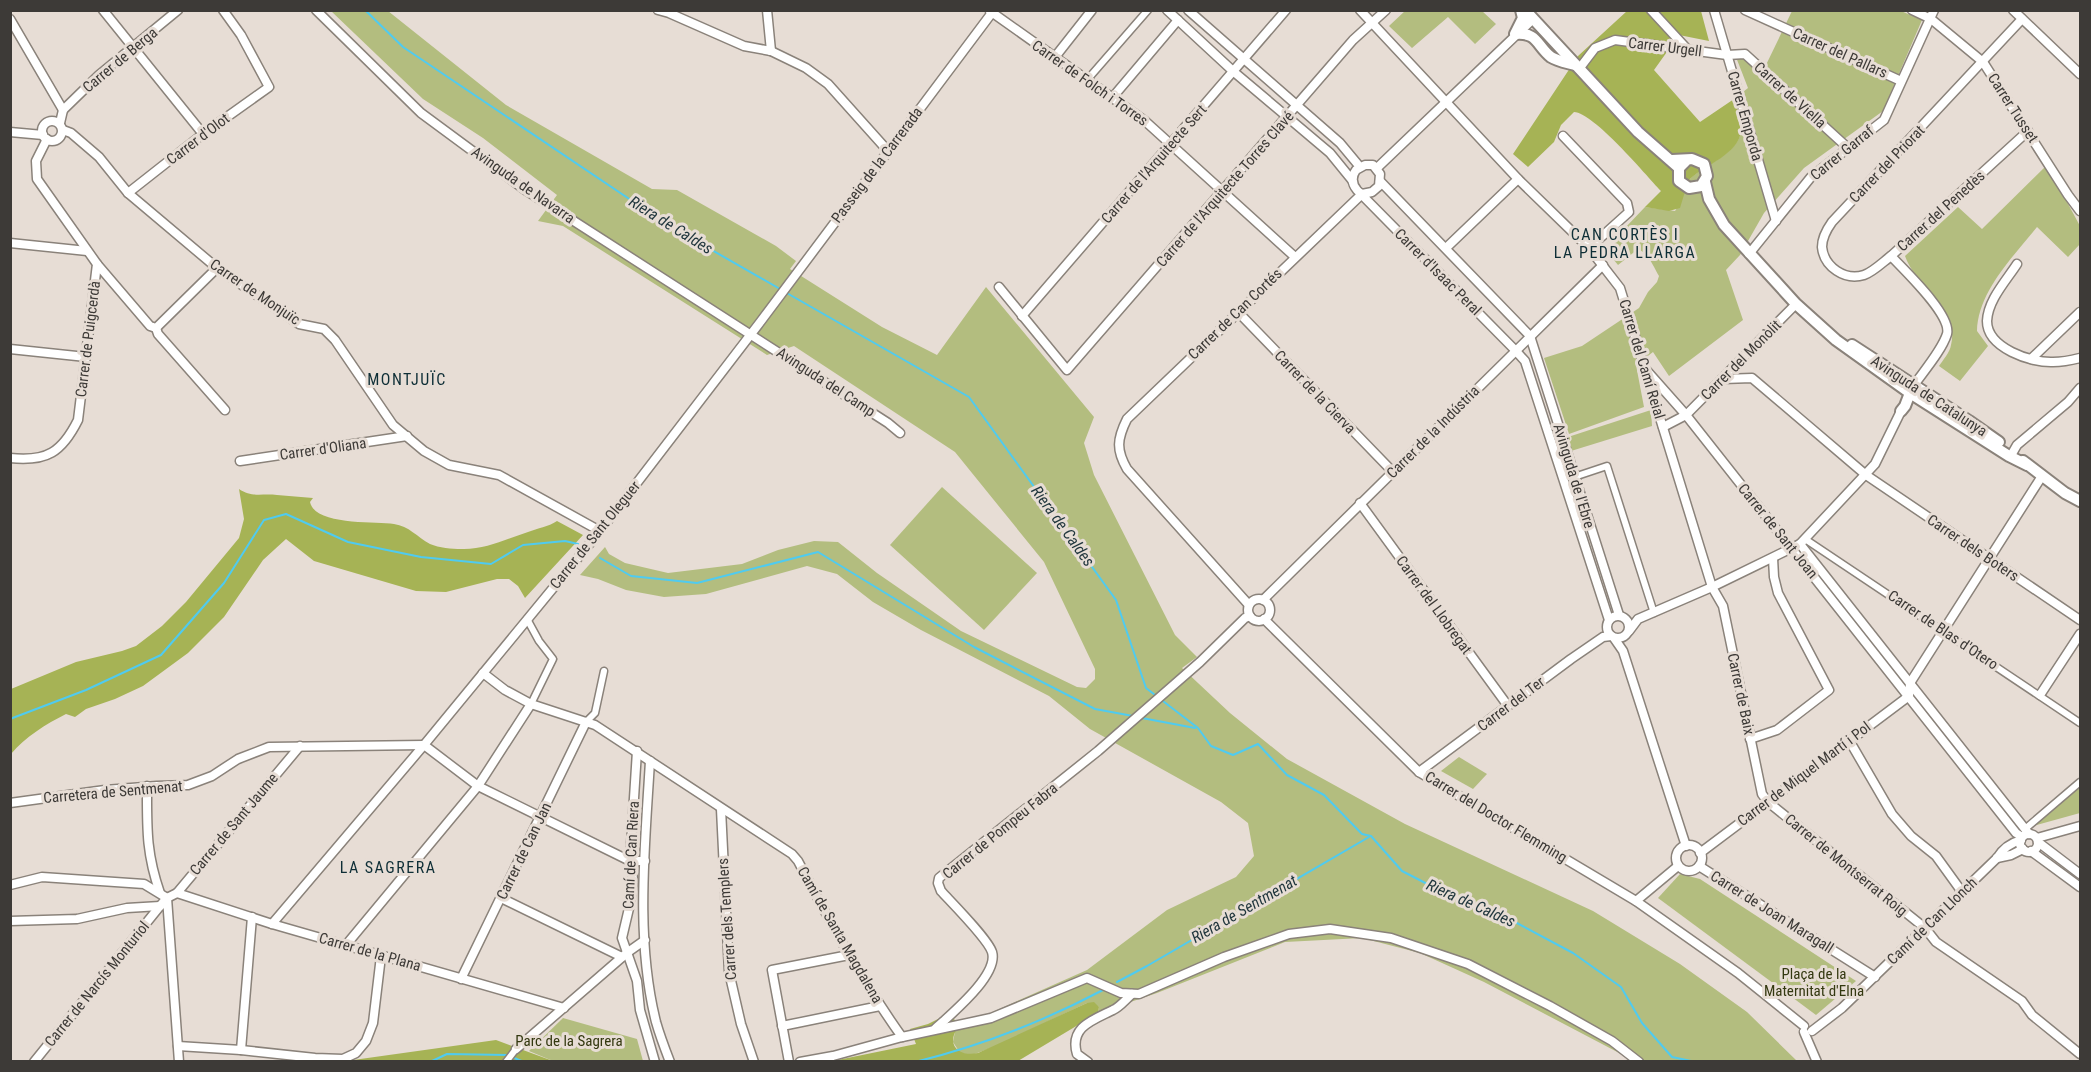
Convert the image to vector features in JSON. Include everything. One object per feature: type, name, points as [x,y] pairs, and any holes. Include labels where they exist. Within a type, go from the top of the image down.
[{"type":"street","points":[[103,10],[203,134]]},
{"type":"street","name":"Carrer de Berga","points":[[63,110],[99,75],[178,10]]},
{"type":"street","name":"Carrer d'Olot","points":[[128,193],[203,134],[269,87],[241,35],[223,10]]},
{"type":"street","name":"Avinguda de Navarra","points":[[316,10],[421,113],[524,189],[751,334]]},
{"type":"street","points":[[658,10],[670,12],[744,46],[771,51],[806,68],[828,84],[888,151]]},
{"type":"street","points":[[767,10],[771,51]]},
{"type":"street","points":[[1055,57],[1092,10]]},
{"type":"street","points":[[1087,80],[1148,10]]},
{"type":"street","points":[[1167,10],[1234,72],[1330,153],[1362,194],[1376,190],[1380,174],[1377,168],[1370,164],[1356,170],[1352,180]]},
{"type":"street","points":[[1188,10],[1340,143],[1360,167]]},
{"type":"street","name":"Carrer de l'Arquitecte Sert","points":[[1022,316],[1286,10]]},
{"type":"street","name":"Carrer del Camí Reial","points":[[1360,10],[1518,179],[1589,248],[1620,288],[1712,587]]},
{"type":"street","name":"Carrer de l'Arquitecte Torres Clavé","points":[[1022,316],[1067,370],[1353,40],[1386,10]]},
{"type":"street","points":[[1651,10],[1687,50]]},
{"type":"street","name":"Carrer Emporda","points":[[1714,10],[1776,221]]},
{"type":"street","name":"Carrer del Pallars","points":[[1745,10],[1901,81]]},
{"type":"street","name":"Carrer Tusset","points":[[1912,10],[1933,15],[1983,62],[2080,211]]},
{"type":"street","points":[[2013,10],[2080,74]]},
{"type":"street","name":"Carrer de Folch i Torres","points":[[992,11],[1145,121],[1295,257]]},
{"type":"street","name":"Passeig de la Carrerada","points":[[761,321],[992,11]]},
{"type":"street","points":[[1377,168],[1515,34],[1526,13],[1638,132],[1679,163],[1698,160],[1704,164],[1707,176],[1700,185],[1683,186],[1679,181],[1679,163]]},
{"type":"street","name":"Carrer Garraf","points":[[1749,254],[1811,177],[1884,120],[1933,15]]},
{"type":"street","points":[[10,19],[63,110],[58,139],[10,132]]},
{"type":"street","points":[[1112,98],[1178,20]]},
{"type":"street","name":"Carrer del Priorat","points":[[1891,256],[1866,274],[1850,276],[1831,266],[1823,252],[1823,240],[1832,222],[2022,20]]},
{"type":"street","points":[[1515,34],[1532,35],[1553,58],[1577,67]]},
{"type":"street","name":"Carrer Urgell","points":[[1577,67],[1595,48],[1615,40],[1727,55]]},
{"type":"street","name":"Carrer de Viella","points":[[1727,55],[1745,54],[1848,148]]},
{"type":"street","points":[[44,137],[42,129],[45,123],[52,120],[61,127]]},
{"type":"street","name":"Carrer de Monjuïc","points":[[61,127],[99,157],[128,193],[217,267],[299,324],[324,329],[335,340],[393,425],[424,451],[449,465],[499,475],[600,531]]},
{"type":"street","name":"Carrer del Penedès","points":[[1912,389],[1947,333],[1946,322],[1933,302],[1891,256],[2028,131]]},
{"type":"street","points":[[1563,136],[1627,203],[1629,208],[1629,212],[1589,248]]},
{"type":"street","name":"Carrer de Puigcerdà","points":[[10,458],[29,460],[45,457],[61,447],[70,437],[78,420],[97,264],[37,179],[36,161],[44,137]]},
{"type":"street","points":[[1446,248],[1518,179]]},
{"type":"street","name":"Carrer d'Isaac Peral","points":[[1380,181],[1530,336]]},
{"type":"street","name":"Avinguda de Catalunya","points":[[1700,185],[1724,225],[1749,254],[1796,304],[1828,332],[1858,357],[1897,384],[1912,389],[1968,430],[2008,456],[2027,465]]},
{"type":"street","name":"Carrer d'Isaac Peral","points":[[1362,194],[1515,350]]},
{"type":"street","name":"Carrer de Can Cortés","points":[[1249,605],[1127,469],[1120,456],[1119,441],[1127,419],[1362,194]]},
{"type":"street","points":[[10,243],[87,251]]},
{"type":"street","points":[[97,264],[150,326],[156,328]]},
{"type":"street","points":[[2017,264],[1992,300],[1987,322],[1992,338],[2013,353],[2031,359],[2052,363],[2080,358]]},
{"type":"street","name":"Carrer de la Indústria","points":[[1263,600],[1603,265]]},
{"type":"street","points":[[156,328],[217,267]]},
{"type":"street","points":[[999,286],[1022,316]]},
{"type":"street","name":"Carrer del Monòlit","points":[[1663,428],[1686,415],[1796,304]]},
{"type":"street","name":"Carrer de la Cierva","points":[[1238,312],[1393,472]]},
{"type":"street","points":[[2031,359],[2080,312]]},
{"type":"street","name":"Carrer de Sant Oleguer","points":[[272,924],[424,745],[600,531],[761,321]]},
{"type":"street","points":[[156,328],[158,334],[225,410]]},
{"type":"street","name":"Avinguda de Catalunya","points":[[1828,332],[1840,336],[1863,351],[1874,364],[1912,389],[1969,421],[2013,452],[2080,507]]},
{"type":"street","name":"Avinguda del Camp","points":[[751,334],[900,433]]},
{"type":"street","name":"Avinguda de l'Ebre","points":[[1530,336],[1574,477],[1622,617],[1629,624],[1623,651]]},
{"type":"street","points":[[10,349],[86,357]]},
{"type":"street","name":"Avinguda de l'Ebre","points":[[1515,350],[1525,361],[1609,620],[1609,635],[1623,651],[1686,846]]},
{"type":"street","name":"Carrer de Sant Joan","points":[[1645,368],[1799,544],[1910,683],[2028,840],[2080,887]]},
{"type":"street","name":"Carrer dels Boters","points":[[1723,379],[1752,378],[1866,475],[2080,620]]},
{"type":"street","points":[[1897,384],[1904,396],[1903,408]]},
{"type":"street","points":[[2013,452],[2017,445],[2068,402],[2080,388]]},
{"type":"street","points":[[1609,620],[1622,617],[1638,619],[1654,613],[1799,544],[1866,475],[1883,448],[1912,389],[1955,416],[1968,430]]},
{"type":"street","points":[[1903,408],[1917,405],[1930,412],[1941,412]]},
{"type":"street","name":"Carrer d'Oliana","points":[[240,461],[407,436]]},
{"type":"street","points":[[1574,477],[1607,466],[1654,613]]},
{"type":"street","points":[[1909,696],[1910,683],[2042,476]]},
{"type":"street","name":"Avinguda de Catalunya","points":[[2065,493],[2080,501]]},
{"type":"street","name":"Carrer del Llobregat","points":[[1360,503],[1508,706]]},
{"type":"street","name":"Carrer de Sant Joan","points":[[1799,544],[1909,696],[2016,833],[2080,874]]},
{"type":"street","name":"Carrer de Blas d'Otero","points":[[1799,544],[1943,630],[2080,723]]},
{"type":"street","points":[[1750,739],[1777,730],[1829,690],[1778,593],[1773,558]]},
{"type":"street","name":"Carrer de Baix","points":[[1712,587],[1723,606],[1762,794],[1768,802]]},
{"type":"street","points":[[1256,599],[1263,600],[1270,607],[1269,613],[1264,619],[1256,620],[1250,616],[1249,605],[1256,599]]},
{"type":"street","name":"Carrer de Pompeu Fabra","points":[[935,1030],[971,995],[992,968],[993,962],[988,945],[941,891],[939,878],[1098,751],[1200,662],[1245,618],[1250,616]]},
{"type":"street","points":[[346,945],[478,786],[531,704],[553,659],[539,641],[527,619]]},
{"type":"street","name":"Carrer del Doctor Flemming","points":[[1264,619],[1419,772],[1636,901],[1738,973],[1807,1030]]},
{"type":"street","points":[[1609,635],[1627,633],[1638,619]]},
{"type":"street","points":[[2040,694],[2080,634]]},
{"type":"street","name":"Carrer del Ter","points":[[1419,772],[1609,635]]},
{"type":"street","points":[[586,722],[596,713],[604,671]]},
{"type":"street","name":"Camí de Santa Magdalena","points":[[483,673],[505,690],[531,704],[595,725],[792,854],[849,955],[902,1037]]},
{"type":"street","name":"Carrer de Miquel Martí i Pol","points":[[1700,853],[1909,696]]},
{"type":"street","name":"Carrer de Can Jan","points":[[461,979],[586,722]]},
{"type":"street","points":[[1850,740],[1892,814],[1911,836],[1936,856],[1962,892]]},
{"type":"street","points":[[424,745],[478,786],[630,861],[645,861]]},
{"type":"street","name":"Carretera de Sentmenat","points":[[10,803],[93,791],[147,786],[188,786],[212,776],[238,759],[269,747],[424,745]]},
{"type":"street","name":"Carrer de Sant Jaume","points":[[160,906],[164,896],[177,893],[300,746]]},
{"type":"street","name":"Camí de Can Riera","points":[[637,752],[630,861],[633,879],[622,938],[625,954],[637,981],[640,1010],[655,1062]]},
{"type":"street","name":"Camí de Can Riera","points":[[650,761],[645,861],[645,940],[656,1023],[670,1062]]},
{"type":"street","points":[[2028,840],[2080,783]]},
{"type":"street","points":[[147,786],[147,842],[153,871],[164,896],[179,1062]]},
{"type":"street","name":"Carrer de Montserrat Roig","points":[[1768,802],[1925,928],[1936,942],[2022,1001],[2032,1015],[2080,1054]]},
{"type":"street","name":"Carrer dels Templers","points":[[721,809],[729,972],[741,1024],[754,1062]]},
{"type":"street","name":"Camí de Can Llonch","points":[[1807,1030],[1842,1008],[1997,858],[2011,855],[2028,840],[2080,826]]},
{"type":"street","points":[[1693,846],[1700,853],[1701,862],[1695,870],[1686,871],[1678,866],[1676,856],[1681,848],[1693,846]]},
{"type":"street","points":[[1636,901],[1678,866]]},
{"type":"street","name":"Carrer de Joan Maragall","points":[[1699,866],[1875,977]]},
{"type":"street","points":[[10,885],[42,877],[88,879],[144,884],[164,896]]},
{"type":"street","name":"Carrer de la Plana","points":[[177,893],[272,924],[564,1008]]},
{"type":"street","points":[[501,898],[625,954]]},
{"type":"street","points":[[10,921],[77,919],[127,908],[160,906]]},
{"type":"street","name":"Carrer de Narcís Monturiol","points":[[34,1062],[160,906]]},
{"type":"street","points":[[241,1050],[252,917]]},
{"type":"street","points":[[800,1062],[991,1017],[1087,978],[1121,993],[1139,994],[1224,957],[1288,934],[1330,928],[1391,938],[1468,964],[1612,1041],[1639,1062]]},
{"type":"street","points":[[506,1062],[516,1049],[625,954],[645,940]]},
{"type":"street","points":[[789,1062],[772,970],[849,955]]},
{"type":"street","points":[[178,1046],[343,1059],[356,1053],[366,1041],[373,1023],[381,956]]},
{"type":"street","points":[[1089,1062],[1077,1054],[1074,1044],[1080,1029],[1115,1009],[1132,994]]},
{"type":"street","points":[[782,1026],[880,1006]]},
{"type":"street","points":[[1807,1030],[1817,1062]]},
{"type":"green space","points":[[1406,10],[1482,11],[1496,24],[1475,44],[1448,17],[1412,48],[1389,26]]},
{"type":"green space","points":[[331,11],[388,11],[506,105],[652,189],[677,190],[776,246],[796,261],[790,269],[882,327],[937,355],[986,287],[1094,417],[1084,443],[1094,475],[1175,635],[1197,657],[1182,668],[1230,713],[1287,759],[1405,824],[1593,911],[1680,964],[1747,1012],[1797,1061],[1631,1061],[1484,982],[1420,953],[1362,938],[1285,942],[1157,993],[1098,1013],[1099,1007],[1087,1003],[996,1046],[972,1055],[960,1053],[953,1042],[957,1021],[988,1014],[1087,970],[1167,910],[1236,877],[1254,856],[1248,823],[1221,802],[1090,729],[1049,696],[921,630],[873,602],[837,574],[807,566],[706,594],[664,597],[626,590],[580,575],[605,547],[609,554],[625,563],[668,573],[742,564],[778,550],[814,541],[838,542],[877,573],[961,631],[1077,687],[1086,688],[1095,679],[1095,669],[1044,562],[955,452],[794,346],[767,355],[563,226],[538,221],[557,195],[483,138],[423,99]]},
{"type":"green space","points":[[1627,11],[1701,11],[1709,41],[1679,35],[1654,70],[1700,122],[1734,99],[1740,119],[1741,131],[1734,146],[1728,153],[1690,179],[1680,208],[1669,211],[1645,207],[1661,191],[1606,133],[1583,115],[1574,112],[1561,125],[1554,142],[1528,167],[1513,154],[1578,56]]},
{"type":"green space","points":[[1792,11],[1901,11],[1922,20],[1883,111],[1804,168],[1764,213],[1740,255],[1726,270],[1743,320],[1669,376],[1653,352],[1636,365],[1644,407],[1569,434],[1544,358],[1582,346],[1639,308],[1659,276],[1653,264],[1638,249],[1618,265],[1605,249],[1645,207],[1675,211],[1690,179],[1734,146],[1739,139],[1741,127],[1734,99],[1748,88],[1734,52],[1765,67]]},
{"type":"green space","points":[[2047,165],[2080,226],[2080,244],[2068,257],[2037,227],[1990,288],[1979,316],[1977,331],[1988,346],[1960,381],[1939,366],[1951,345],[1952,332],[1949,321],[1943,309],[1910,267],[1905,256],[1958,207],[1982,229]]},
{"type":"green space","points":[[1651,410],[1652,426],[1571,451],[1568,437]]},
{"type":"green space","points":[[942,487],[1037,573],[984,630],[890,545]]},
{"type":"green space","points":[[239,489],[253,494],[313,498],[310,502],[314,510],[323,515],[347,521],[399,525],[409,529],[430,544],[446,548],[470,549],[487,546],[557,521],[583,535],[525,598],[518,586],[509,579],[497,579],[446,592],[416,591],[314,561],[286,539],[263,560],[224,617],[188,653],[143,686],[86,709],[75,717],[66,714],[51,722],[29,737],[11,754],[11,689],[76,662],[136,646],[162,626],[186,602],[239,538],[244,519]]},
{"type":"green space","points":[[1459,757],[1487,774],[1473,789],[1441,771]]},
{"type":"green space","points":[[2080,786],[2080,813],[2033,826]]},
{"type":"green space","name":"Plaça de la Maternitat d'Elna","points":[[1680,874],[1700,879],[1856,981],[1816,1015],[1658,898]]},
{"type":"green space","points":[[1094,1002],[1099,1007],[1098,1013],[1018,1061],[828,1062],[916,1044],[910,1029],[928,1024],[946,1015],[957,1021],[958,1027],[953,1040],[956,1049],[965,1053],[978,1053],[1087,1003]]},
{"type":"green space","name":"Parc de la Sagrera","points":[[563,1018],[637,1039],[643,1061],[553,1061],[529,1051]]},
{"type":"green space","points":[[496,1040],[553,1061],[339,1062]]},
{"type":"waterway","name":"Riera de Caldes","points":[[365,10],[403,47],[668,225],[780,289]]},
{"type":"waterway","name":"Riera de Caldes","points":[[785,292],[969,397],[1116,600],[1146,688],[1198,728],[1211,746],[1233,755],[1258,744],[1287,775],[1324,795],[1362,834],[1371,836],[1402,871],[1472,907],[1515,922],[1573,953],[1621,987],[1642,1023],[1672,1057],[1696,1062]]},
{"type":"waterway","points":[[10,719],[86,690],[161,655],[224,583],[264,520],[286,514],[348,542],[421,557],[491,564],[523,545],[565,541],[578,544]]},
{"type":"waterway","points":[[600,558],[631,576],[697,583],[818,552],[974,647],[1095,709],[1133,716]]},
{"type":"waterway","points":[[1142,718],[1195,728]]},
{"type":"waterway","name":"Riera de Sentmenat","points":[[1117,982],[1369,837]]},
{"type":"waterway","name":"Riera de Sentmenat","points":[[915,1062],[1011,1032],[1103,990]]},
{"type":"waterway","name":"Riera de Sentmenat","points":[[430,1062],[447,1054],[507,1055],[524,1062]]},
{"type":"district","name":"CAN CORTÈS I LA PEDRA LLARGA","points":[[1625,243]]},
{"type":"district","name":"MONTJUÏC","points":[[407,379]]},
{"type":"district","name":"LA SAGRERA","points":[[388,867]]}]
